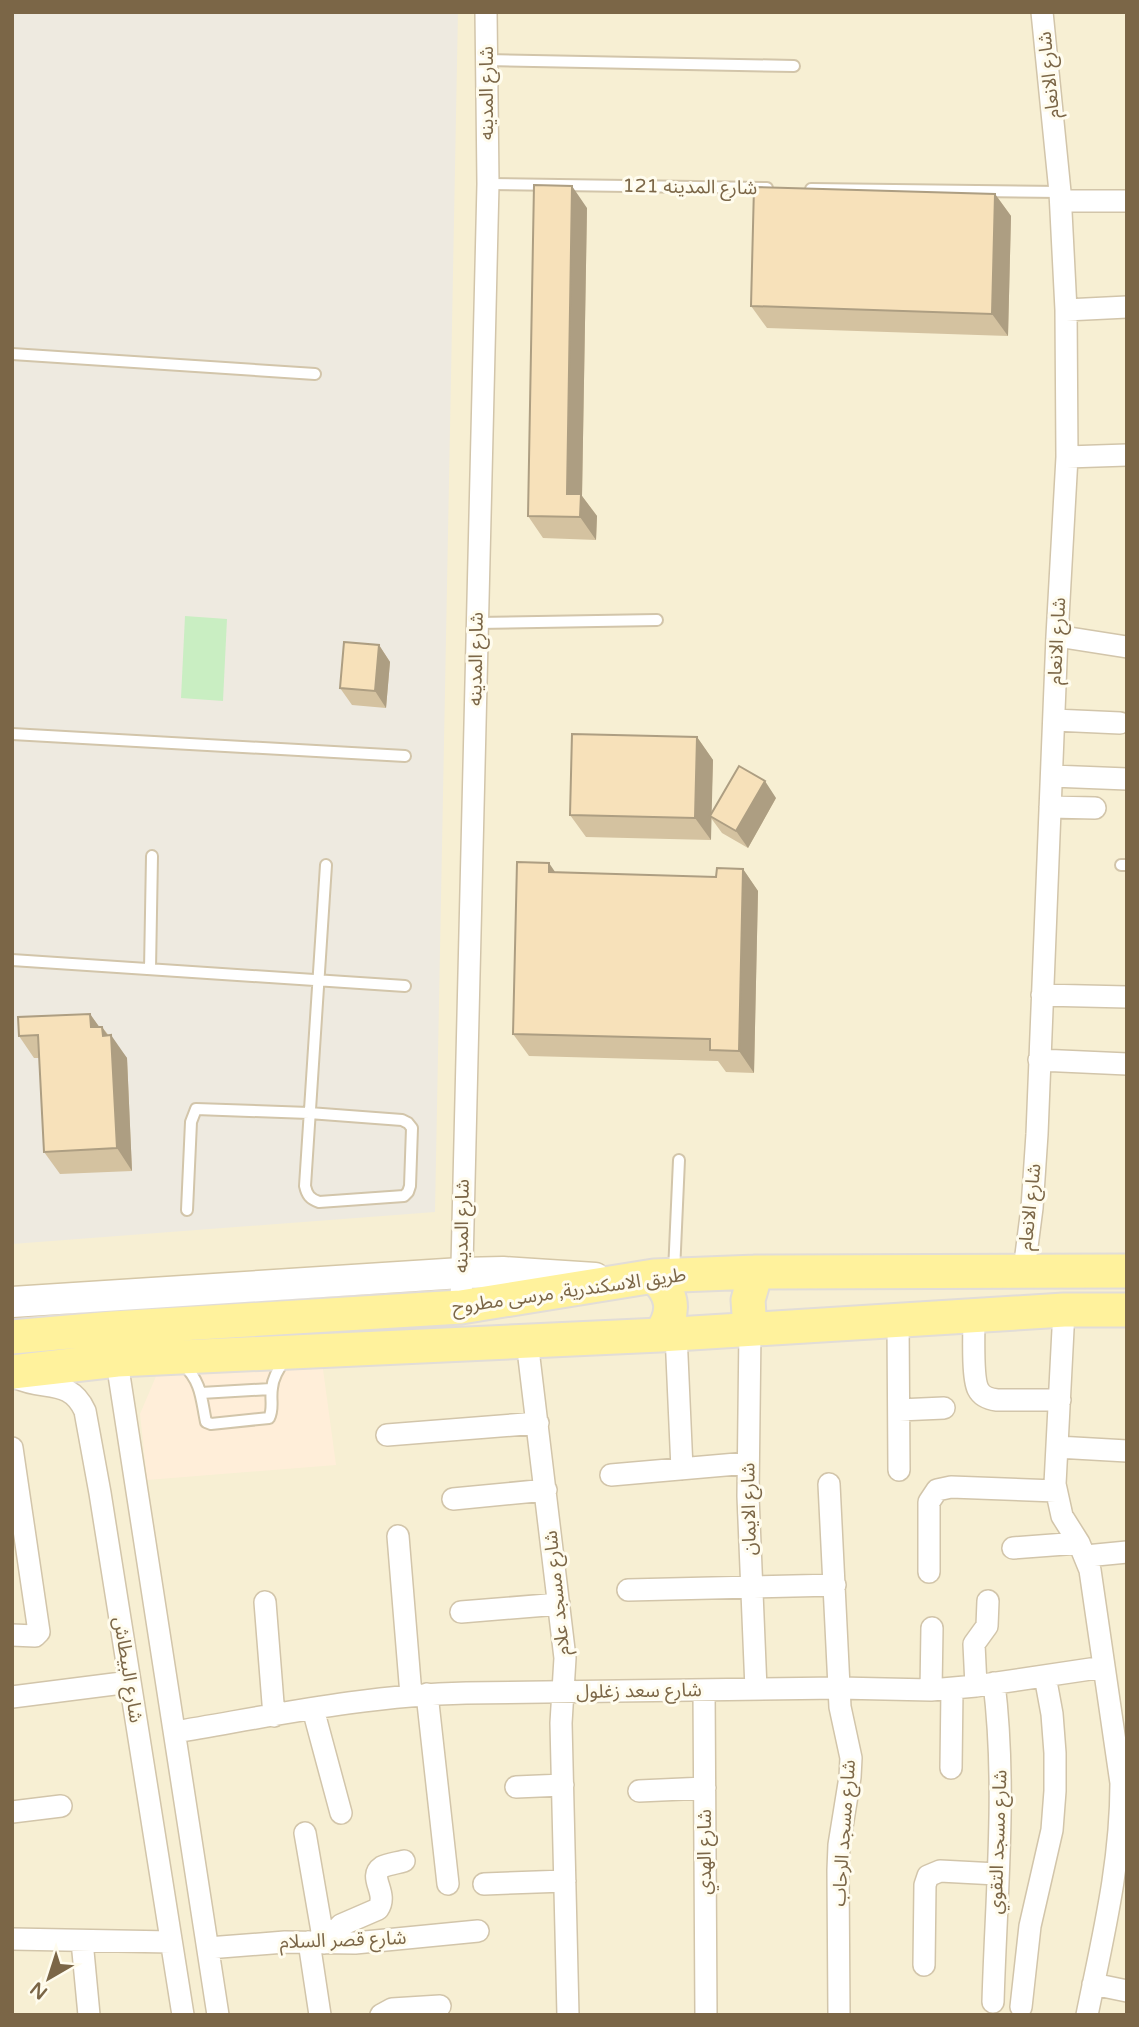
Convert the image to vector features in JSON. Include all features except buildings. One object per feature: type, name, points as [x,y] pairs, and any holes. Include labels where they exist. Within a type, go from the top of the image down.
[{"type":"main road","name":"طريق الاسكندرية, مرسى مطروح","points":[[12,1338],[113,1328],[461,1307],[664,1275],[756,1272],[1127,1271]]},
{"type":"main road","points":[[750,1329],[748,1300],[756,1272]]},
{"type":"main road","points":[[12,1302],[461,1273],[583,1276],[620,1281]]},
{"type":"main road","points":[[664,1275],[671,1311],[668,1334]]},
{"type":"main road","name":"طريق الاسكندرية, مرسى مطروح","points":[[12,1374],[117,1360],[668,1334],[1064,1310],[1127,1310]]},
{"type":"street","name":"شارع المدينه","points":[[461,1307],[488,184],[486,12]]},
{"type":"street","name":"شارع الانعام","points":[[1024,1270],[1034,1184],[1067,457],[1066,310],[1060,197],[1042,12]]},
{"type":"street","points":[[1060,197],[1127,201]]},
{"type":"street","points":[[1066,310],[1127,307]]},
{"type":"street","points":[[1067,457],[1127,455]]},
{"type":"street","points":[[1057,636],[1127,647]]},
{"type":"street","points":[[1054,720],[1119,723]]},
{"type":"street","points":[[1052,776],[1127,779]]},
{"type":"street","points":[[1050,807],[1095,808]]},
{"type":"street","points":[[1042,996],[1127,998]]},
{"type":"street","points":[[1039,1060],[1127,1064]]},
{"type":"street","points":[[1064,1310],[1056,1491],[1062,1516],[1083,1550],[1092,1578],[1121,1783],[1122,1869],[1087,2015]]},
{"type":"street","points":[[974,1316],[976,1383],[981,1394],[997,1400],[1059,1400]]},
{"type":"street","points":[[898,1321],[899,1470]]},
{"type":"street","name":"شارع البيطاش","points":[[113,1328],[218,2015]]},
{"type":"street","name":"شارع الايمان","points":[[750,1329],[748,1463],[756,1689]]},
{"type":"street","points":[[668,1334],[682,1469]]},
{"type":"street","name":"شارع مسجد علام","points":[[527,1341],[565,1658],[561,1723],[568,2015]]},
{"type":"street","name":"شارع البيطاش","points":[[12,1374],[30,1383],[56,1386],[69,1391],[79,1399],[85,1411],[183,2015]]},
{"type":"street","points":[[899,1410],[944,1408]]},
{"type":"street","points":[[387,1435],[538,1423]]},
{"type":"street","points":[[1057,1447],[1127,1451]]},
{"type":"street","points":[[12,1448],[21,1573],[39,1632],[35,1636],[12,1635]]},
{"type":"street","points":[[611,1475],[748,1463]]},
{"type":"street","name":"شارع مسجد الرحاب","points":[[829,1484],[841,1718],[851,1758],[839,1845],[839,2015]]},
{"type":"street","points":[[929,1573],[929,1502],[937,1490],[951,1487],[1056,1491]]},
{"type":"street","points":[[100,1493],[136,1488]]},
{"type":"street","points":[[453,1499],[546,1490]]},
{"type":"street","points":[[398,1536],[448,1884]]},
{"type":"street","points":[[1013,1548],[1127,1552]]},
{"type":"street","points":[[628,1590],[835,1585]]},
{"type":"street","name":"شارع مسجد التقوي","points":[[988,1601],[987,1626],[974,1644],[1000,1756],[993,2002]]},
{"type":"street","points":[[264,1602],[274,1716]]},
{"type":"street","points":[[461,1612],[559,1604]]},
{"type":"street","points":[[932,1628],[951,1768]]},
{"type":"street","name":"شارع سعد زغلول","points":[[175,1732],[419,1694],[942,1689],[1104,1667]]},
{"type":"street","points":[[1021,2007],[1030,1926],[1052,1830],[1055,1791],[1053,1727],[1045,1676]]},
{"type":"street","points":[[12,1697],[130,1682]]},
{"type":"street","name":"شارع الهدي","points":[[704,1690],[706,2015]]},
{"type":"street","points":[[313,1709],[341,1813]]},
{"type":"street","points":[[516,1787],[563,1785]]},
{"type":"street","points":[[639,1791],[705,1788]]},
{"type":"street","points":[[12,1812],[61,1806]]},
{"type":"street","points":[[305,1833],[320,2015]]},
{"type":"street","points":[[316,1943],[341,1925],[378,1909],[383,1899],[376,1878],[378,1871],[404,1861]]},
{"type":"street","points":[[924,1965],[925,1885],[928,1876],[940,1871],[997,1874]]},
{"type":"street","points":[[484,1885],[565,1881]]},
{"type":"street","name":"شارع قصر السلام","points":[[208,1948],[273,1942],[378,1942],[478,1931]]},
{"type":"street","points":[[12,1939],[172,1942]]},
{"type":"street","points":[[82,1941],[89,2015]]},
{"type":"street","points":[[1093,1984],[1127,1991]]},
{"type":"street","points":[[381,2015],[391,2009],[440,2006]]},
{"type":"lane","points":[[487,60],[794,66]]},
{"type":"lane","name":"شارع المدينه 121","points":[[488,184],[781,188]]},
{"type":"lane","points":[[795,188],[1060,197]]},
{"type":"lane","points":[[12,354],[315,374]]},
{"type":"lane","points":[[477,623],[657,620]]},
{"type":"lane","points":[[12,734],[405,755]]},
{"type":"lane","points":[[150,969],[152,856]]},
{"type":"lane","points":[[187,1210],[191,1122],[196,1109],[310,1113],[402,1120],[412,1128],[408,1192],[404,1196],[319,1202],[312,1200],[307,1194],[305,1186],[310,1113],[318,981],[326,865]]},
{"type":"lane","points":[[12,960],[405,986]]},
{"type":"lane","points":[[664,1275],[679,1160]]},
{"type":"lane","points":[[176,1357],[196,1380],[206,1422],[211,1424],[269,1419],[272,1411],[271,1388],[275,1374],[293,1352]]},
{"type":"lane","points":[[201,1392],[271,1388]]},
{"type":"shaded area","points":[[12,12],[1127,12],[1127,2015],[12,2015]]},
{"type":"shaded area","points":[[12,12],[458,12],[435,1212],[12,1244]]},
{"type":"shaded area","points":[[322,1362],[336,1465],[147,1480],[140,1414],[157,1374]]},
{"type":"green space","points":[[185,616],[227,619],[223,701],[181,698]]}]
